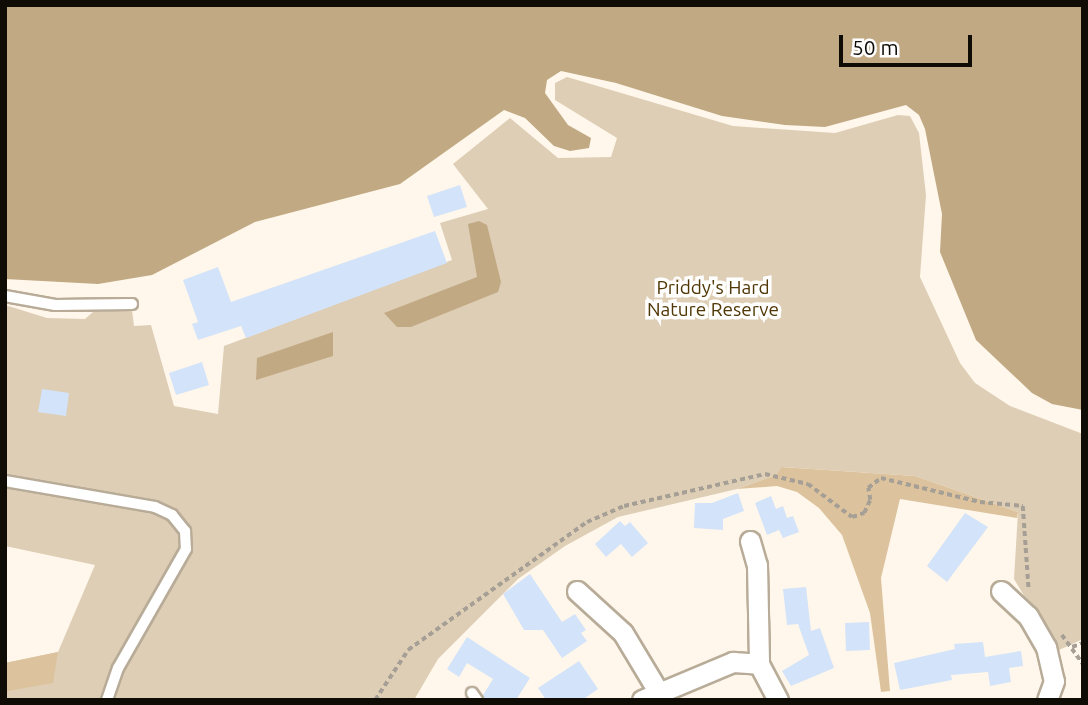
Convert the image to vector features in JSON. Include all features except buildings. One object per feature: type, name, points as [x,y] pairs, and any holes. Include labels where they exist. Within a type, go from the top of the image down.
[{"type":"street","points":[[750,541],[757,565],[759,664],[778,700]]},
{"type":"street","points":[[577,591],[623,633],[650,696],[733,662],[759,664]]},
{"type":"street","points":[[1001,591],[1028,616],[1046,647],[1054,681],[1046,700]]},
{"type":"lane","points":[[5,296],[55,305],[132,304]]},
{"type":"lane","points":[[5,481],[155,507],[172,515],[185,531],[184,553],[118,668],[107,700]]},
{"type":"path","points":[[375,700],[408,650],[587,522],[624,506],[765,474],[808,484],[852,517],[864,513],[870,500],[868,488],[881,478],[980,502],[1023,506],[1029,592]]},
{"type":"path","points":[[1072,647],[1083,643]]},
{"type":"green space","name":"Priddy's Hard Nature Reserve","points":[[567,77],[733,126],[835,133],[898,115],[910,116],[919,133],[926,195],[920,277],[960,363],[975,383],[1010,406],[1083,434],[1083,639],[1057,651],[1014,579],[1018,512],[915,476],[783,467],[776,475],[737,489],[618,517],[565,546],[518,579],[438,659],[414,700],[5,700],[5,663],[58,652],[95,565],[5,546],[5,305],[47,318],[85,319],[93,312],[132,310],[134,326],[151,325],[174,406],[218,414],[224,346],[452,260],[440,223],[488,209],[453,164],[510,118],[558,158],[611,157],[617,138],[555,100],[555,83]]},
{"type":"shaded area","points":[[5,5],[1083,5],[1083,410],[1052,404],[1032,393],[976,340],[940,252],[942,214],[925,129],[919,115],[906,105],[825,127],[785,125],[722,116],[616,83],[561,71],[547,80],[545,93],[568,125],[591,138],[589,148],[570,151],[554,146],[525,118],[504,110],[400,184],[255,222],[152,275],[98,284],[5,279]]},
{"type":"shaded area","points":[[479,221],[487,225],[501,282],[498,292],[411,327],[397,327],[384,313],[477,277],[468,224]]},
{"type":"shaded area","points":[[333,332],[333,356],[256,380],[257,358]]},
{"type":"shaded area","points":[[782,467],[915,476],[1018,512],[1017,518],[900,499],[881,578],[890,691],[881,692],[870,613],[842,535],[819,508],[797,492],[777,486],[737,489],[776,475]]},
{"type":"shaded area","points":[[58,652],[53,683],[8,691],[5,697],[5,663]]}]
